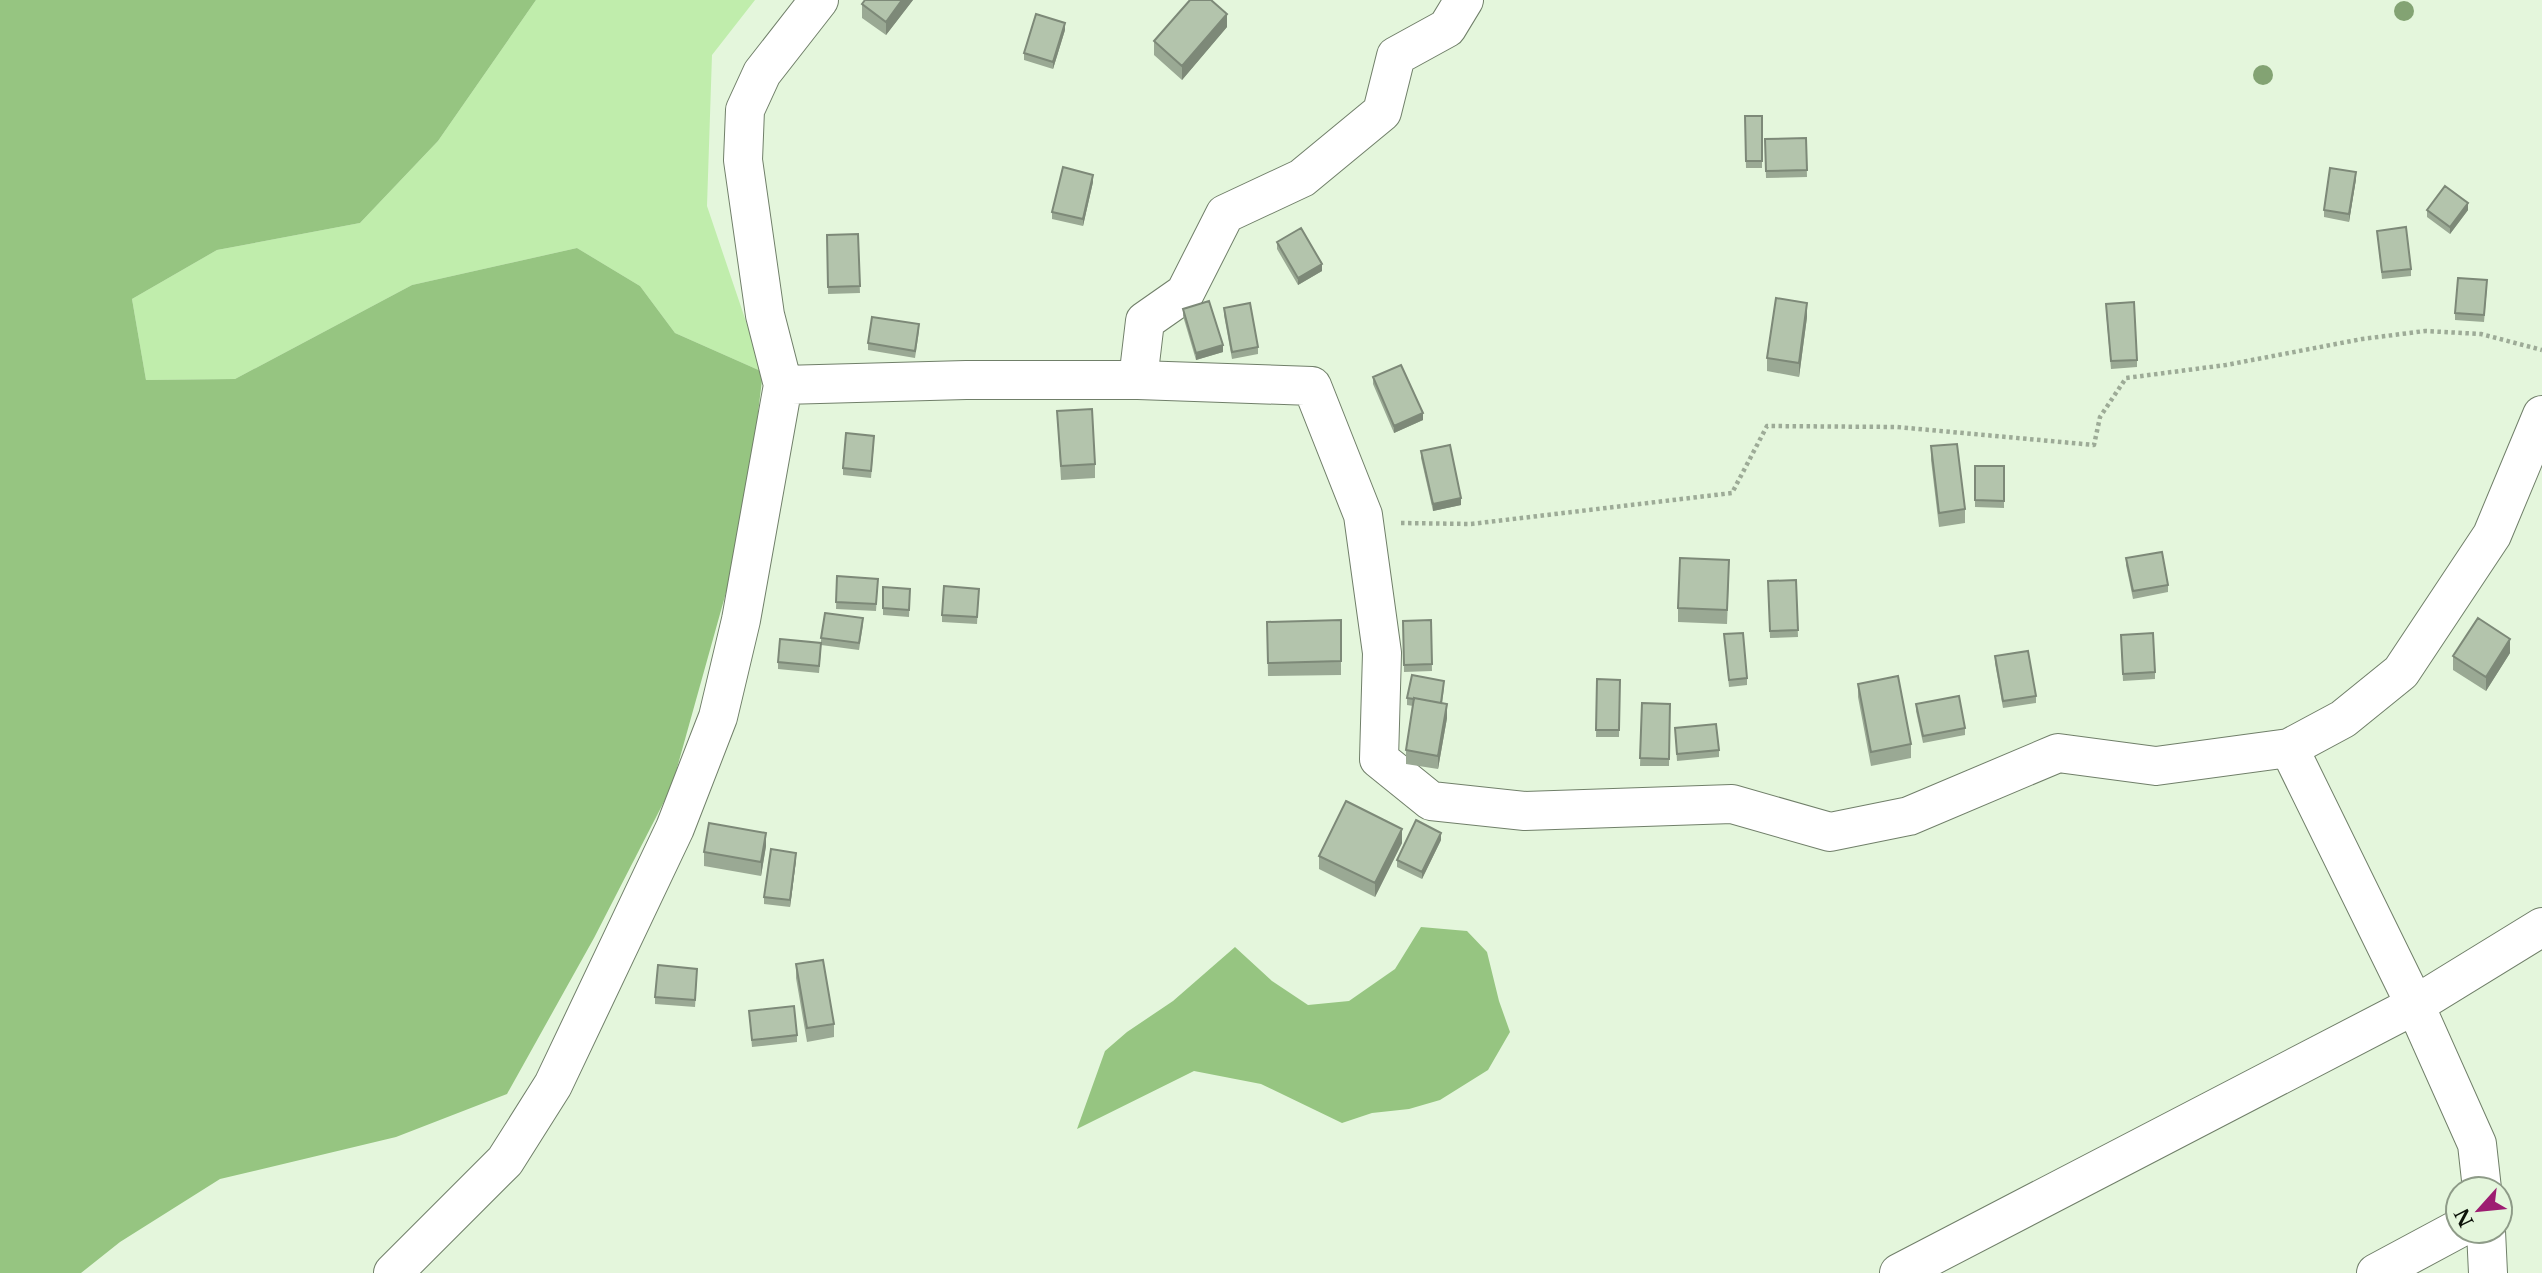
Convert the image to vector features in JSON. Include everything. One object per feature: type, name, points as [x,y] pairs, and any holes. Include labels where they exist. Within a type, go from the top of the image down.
[{"type":"street","points":[[393,1273],[505,1161],[553,1085],[675,828],[718,717],[741,620],[783,386],[765,315],[743,160],[745,110],[762,73],[819,0]]},
{"type":"street","points":[[1138,380],[1145,321],[1185,293],[1225,214],[1302,178],[1382,112],[1396,56],[1447,28],[1464,0]]},
{"type":"street","points":[[783,386],[966,380],[1138,380],[1312,386],[1363,515],[1382,653],[1378,759],[1431,801],[1525,811],[1732,804],[1830,832],[1909,816],[2058,753],[2156,766],[2289,748],[2343,719],[2401,672],[2492,536],[2542,415]]},
{"type":"street","points":[[2289,748],[2415,1005],[2477,1144],[2480,1175]]},
{"type":"street","points":[[1899,1273],[2415,1005],[2542,927]]},
{"type":"street","points":[[2376,1273],[2444,1237]]},
{"type":"street","points":[[2487,1245],[2488,1273]]},
{"type":"path","points":[[1363,515],[1403,523],[1471,524],[1732,493],[1767,426],[1897,427],[2094,445],[2100,416],[2126,378],[2226,365],[2362,338],[2425,331],[2482,334],[2542,350]]},
{"type":"green space","points":[[0,0],[536,0],[438,141],[360,223],[217,250],[132,299],[146,380],[235,379],[412,285],[577,248],[640,286],[675,333],[763,372],[744,528],[672,786],[594,938],[507,1094],[396,1137],[220,1179],[120,1242],[81,1273],[0,1273]]},
{"type":"green space","points":[[536,0],[755,0],[712,55],[707,206],[763,372],[675,333],[640,286],[577,248],[412,285],[235,379],[146,380],[132,299],[217,250],[360,223],[438,141]]},
{"type":"green space","points":[[1421,927],[1467,931],[1487,952],[1510,1032],[1488,1070],[1440,1100],[1409,1109],[1372,1113],[1342,1123],[1261,1084],[1194,1071],[1077,1129],[1105,1051],[1127,1032],[1173,1001],[1235,947],[1272,981],[1308,1005],[1349,1001],[1395,969]]},
{"type":"building","points":[[865,0],[902,0],[886,22],[862,4]]},
{"type":"building","points":[[1190,0],[1211,0],[1227,14],[1182,66],[1154,41]]},
{"type":"building","points":[[1036,14],[1065,23],[1053,62],[1024,53]]},
{"type":"building","points":[[1745,116],[1762,116],[1762,161],[1746,161]]},
{"type":"building","points":[[1806,138],[1807,170],[1766,171],[1765,139]]},
{"type":"building","points":[[1063,167],[1093,175],[1083,219],[1052,212]]},
{"type":"building","points":[[2330,168],[2356,172],[2349,214],[2324,210]]},
{"type":"building","points":[[2445,186],[2468,203],[2450,227],[2427,210]]},
{"type":"building","points":[[2406,227],[2411,269],[2382,272],[2377,231]]},
{"type":"building","points":[[1301,228],[1322,264],[1298,278],[1277,242]]},
{"type":"building","points":[[858,234],[860,286],[828,287],[827,235]]},
{"type":"building","points":[[2458,278],[2487,280],[2484,315],[2455,313]]},
{"type":"building","points":[[1776,298],[1807,303],[1799,363],[1767,358]]},
{"type":"building","points":[[1209,301],[1223,345],[1196,353],[1183,309]]},
{"type":"building","points":[[2134,302],[2137,360],[2111,361],[2106,304]]},
{"type":"building","points":[[1250,303],[1258,347],[1232,352],[1224,308]]},
{"type":"building","points":[[872,317],[919,324],[915,351],[868,343]]},
{"type":"building","points":[[1401,365],[1423,413],[1394,426],[1373,377]]},
{"type":"building","points":[[1092,409],[1095,464],[1061,466],[1057,411]]},
{"type":"building","points":[[846,433],[874,436],[871,471],[843,468]]},
{"type":"building","points":[[1957,444],[1965,509],[1939,513],[1931,446]]},
{"type":"building","points":[[1450,445],[1461,498],[1433,504],[1421,451]]},
{"type":"building","points":[[1975,466],[2004,466],[2004,501],[1975,500]]},
{"type":"building","points":[[2162,552],[2168,585],[2133,591],[2126,558]]},
{"type":"building","points":[[1680,558],[1729,560],[1727,610],[1678,608]]},
{"type":"building","points":[[837,576],[878,579],[876,604],[836,602]]},
{"type":"building","points":[[1796,580],[1798,630],[1770,631],[1768,581]]},
{"type":"building","points":[[944,586],[979,589],[977,617],[942,615]]},
{"type":"building","points":[[883,587],[910,589],[909,610],[883,608]]},
{"type":"building","points":[[825,613],[863,618],[859,643],[821,638]]},
{"type":"building","points":[[2478,618],[2510,639],[2486,677],[2453,656]]},
{"type":"building","points":[[1341,620],[1341,661],[1268,663],[1267,622]]},
{"type":"building","points":[[1431,620],[1432,664],[1404,665],[1403,621]]},
{"type":"building","points":[[1743,633],[1747,678],[1729,680],[1724,634]]},
{"type":"building","points":[[2153,633],[2155,672],[2123,674],[2121,635]]},
{"type":"building","points":[[780,639],[821,643],[819,666],[778,662]]},
{"type":"building","points":[[2028,651],[2036,696],[2003,701],[1995,656]]},
{"type":"building","points":[[1412,675],[1444,681],[1441,703],[1407,698]]},
{"type":"building","points":[[1898,676],[1911,744],[1871,752],[1858,684]]},
{"type":"building","points":[[1597,679],[1620,680],[1619,730],[1596,730]]},
{"type":"building","points":[[1959,696],[1965,728],[1923,736],[1916,704]]},
{"type":"building","points":[[1414,698],[1447,704],[1438,756],[1406,750]]},
{"type":"building","points":[[1642,703],[1670,704],[1669,759],[1640,758]]},
{"type":"building","points":[[1716,724],[1719,750],[1677,754],[1675,728]]},
{"type":"building","points":[[1346,801],[1402,829],[1375,883],[1319,856]]},
{"type":"building","points":[[1416,820],[1441,833],[1422,872],[1397,860]]},
{"type":"building","points":[[709,823],[766,833],[761,862],[704,852]]},
{"type":"building","points":[[771,849],[796,853],[790,900],[764,897]]},
{"type":"building","points":[[823,960],[834,1024],[807,1028],[796,964]]},
{"type":"building","points":[[658,965],[697,969],[695,1000],[655,997]]},
{"type":"building","points":[[794,1006],[797,1035],[752,1040],[749,1011]]}]
